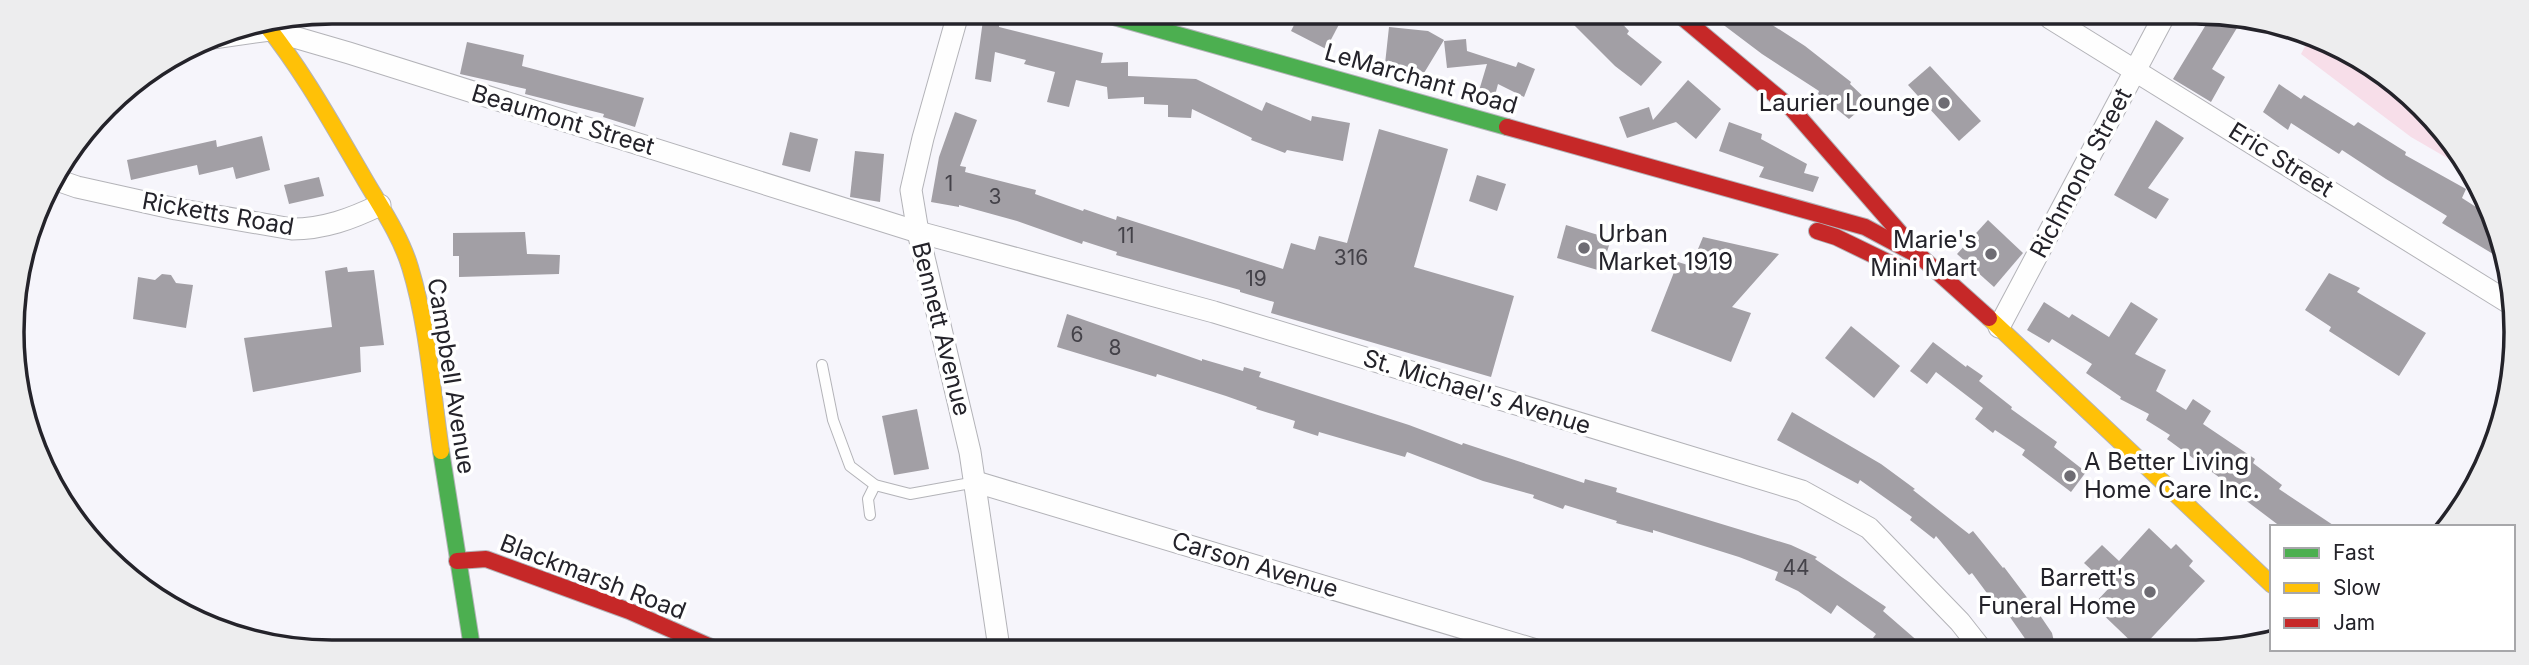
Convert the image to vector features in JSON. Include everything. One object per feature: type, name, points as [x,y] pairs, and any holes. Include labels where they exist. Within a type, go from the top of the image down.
[{"type":"main road","name":"LeMarchant Road","points":[[1139,24],[1865,227],[1921,257]]},
{"type":"main road","points":[[1692,24],[1792,108],[1921,257],[2270,582]]},
{"type":"main road","name":"Campbell Avenue","points":[[270,31],[299,68],[401,244],[419,301],[471,640]]},
{"type":"main road","points":[[1831,151],[1845,196],[1865,227],[1878,256]]},
{"type":"main road","name":"LeMarchant Road","points":[[1722,187],[1806,227],[1878,256],[1980,310]]},
{"type":"main road","points":[[1817,214],[1845,196]]},
{"type":"main road","name":"Blackmarsh Road","points":[[457,561],[486,559],[629,611],[693,640]]},
{"type":"street","name":"Bennett Avenue","points":[[955,24],[911,191],[918,232],[976,482],[998,640]]},
{"type":"street","name":"Eric Street","points":[[2060,24],[2503,299]]},
{"type":"street","name":"Richmond Street","points":[[1999,327],[2160,24]]},
{"type":"street","name":"Beaumont Street","points":[[274,30],[918,232]]},
{"type":"street","name":"Ricketts Road","points":[[64,181],[164,206],[292,229],[331,225],[380,205]]},
{"type":"street","name":"St. Michael's Avenue","points":[[918,232],[1214,312],[1802,491],[1869,528],[1974,640]]},
{"type":"street","name":"Carson Avenue","points":[[976,482],[1503,640]]},
{"type":"lane","points":[[822,365],[833,420],[850,466],[875,485],[910,494],[976,482]]},
{"type":"lane","points":[[870,515],[868,499],[875,485]]},
{"type":"shaded area","points":[[2306,45],[2333,56],[2368,76],[2400,101],[2428,129],[2453,162],[2411,137],[2301,54]]},
{"type":"building","points":[[982,24],[999,24],[999,27],[1103,53],[1101,63],[1128,62],[1128,76],[1196,79],[1262,111],[1266,102],[1311,121],[1312,116],[1350,123],[1343,161],[1287,150],[1285,153],[1251,140],[1252,138],[1192,109],[1191,118],[1168,117],[1168,105],[1144,104],[1144,97],[1108,99],[1107,87],[1076,80],[1069,107],[1047,102],[1055,72],[1024,64],[1026,60],[995,52],[991,82],[975,79]]},
{"type":"building","points":[[1294,24],[1339,24],[1326,49],[1291,31]]},
{"type":"building","points":[[1573,24],[1622,24],[1629,31],[1627,34],[1662,62],[1641,86],[1615,66]]},
{"type":"building","points":[[1722,24],[1771,24],[1805,46],[1851,82],[1869,102],[1849,119],[1818,94],[1819,91]]},
{"type":"building","points":[[2206,24],[2237,27],[2212,69],[2225,77],[2211,102],[2173,79]]},
{"type":"building","points":[[1389,27],[1428,31],[1444,40],[1424,73],[1417,68],[1385,64]]},
{"type":"building","points":[[1466,39],[1467,51],[1516,67],[1518,62],[1535,69],[1524,97],[1498,84],[1494,99],[1478,94],[1487,64],[1447,68],[1444,41]]},
{"type":"building","points":[[467,42],[524,55],[522,66],[644,98],[635,127],[603,117],[604,114],[525,94],[526,89],[460,74]]},
{"type":"building","name":"Laurier Lounge","points":[[1930,66],[1981,121],[1959,141],[1908,85]]},
{"type":"building","points":[[1688,80],[1721,109],[1696,139],[1676,122],[1627,138],[1619,117],[1649,107],[1653,120]]},
{"type":"building","points":[[2279,84],[2301,99],[2304,95],[2354,126],[2358,122],[2406,152],[2405,155],[2466,189],[2462,198],[2478,208],[2494,253],[2442,223],[2447,216],[2342,150],[2339,154],[2291,123],[2288,130],[2263,112]]},
{"type":"building","points":[[955,112],[977,120],[960,166],[966,167],[965,172],[1036,190],[1035,194],[1083,211],[1084,209],[1116,220],[1117,216],[1283,269],[1291,243],[1315,250],[1319,236],[1347,243],[1379,129],[1448,149],[1414,267],[1514,296],[1491,377],[1271,313],[1274,302],[1240,290],[1116,255],[1117,252],[1083,241],[1082,244],[1017,221],[959,205],[931,202],[939,157]]},
{"type":"building","points":[[2156,120],[2184,138],[2148,188],[2169,199],[2156,219],[2114,195]]},
{"type":"building","points":[[1729,122],[1762,134],[1761,139],[1807,164],[1804,173],[1819,177],[1813,192],[1759,177],[1764,167],[1719,151]]},
{"type":"building","points":[[790,132],[818,139],[810,172],[782,165]]},
{"type":"building","points":[[262,136],[270,170],[236,179],[233,167],[199,175],[197,165],[131,180],[127,160],[216,140],[217,147]]},
{"type":"building","points":[[855,151],[884,154],[880,202],[850,197]]},
{"type":"building","points":[[1477,175],[1506,184],[1497,211],[1469,201]]},
{"type":"building","points":[[319,177],[324,196],[289,204],[284,185]]},
{"type":"building","name":"Marie's Mini Mart","points":[[1988,220],[2023,253],[1994,287],[1957,254]]},
{"type":"building","name":"Urban Market 1919","points":[[1566,225],[1611,239],[1601,271],[1557,258]]},
{"type":"building","points":[[525,232],[527,254],[560,255],[559,274],[459,277],[459,256],[453,256],[453,233]]},
{"type":"building","points":[[1703,237],[1779,254],[1732,307],[1751,313],[1731,362],[1651,331],[1678,262],[1691,266]]},
{"type":"building","points":[[347,267],[348,272],[374,270],[384,345],[360,347],[361,372],[253,392],[244,338],[332,327],[325,271]]},
{"type":"building","points":[[2329,273],[2360,288],[2357,292],[2426,333],[2399,376],[2329,331],[2331,327],[2305,310]]},
{"type":"building","points":[[162,274],[171,275],[176,283],[193,285],[186,328],[133,319],[138,277],[155,280]]},
{"type":"building","points":[[2044,302],[2069,318],[2072,314],[2109,337],[2131,302],[2158,319],[2135,354],[2166,370],[2156,391],[2186,410],[2193,399],[2211,411],[2203,424],[2255,459],[2253,463],[2282,485],[2279,489],[2333,525],[2278,525],[2244,499],[2246,497],[2167,439],[2170,435],[2146,420],[2149,414],[2120,399],[2121,397],[2086,373],[2092,364],[2052,339],[2049,343],[2027,330]]},
{"type":"building","points":[[1067,314],[1202,361],[1243,371],[1244,367],[1261,372],[1259,377],[1409,425],[1462,445],[1463,443],[1584,483],[1585,479],[1617,488],[1616,492],[1791,545],[1817,557],[1815,559],[1886,607],[1883,611],[1916,640],[1876,640],[1873,638],[1876,634],[1837,605],[1831,614],[1798,591],[1775,580],[1778,572],[1739,557],[1653,530],[1653,533],[1616,523],[1617,521],[1565,505],[1563,509],[1533,498],[1534,495],[1483,481],[1407,452],[1405,457],[1319,432],[1318,436],[1293,428],[1295,421],[1226,396],[1057,347]]},
{"type":"building","points":[[1851,326],[1900,366],[1874,398],[1825,358]]},
{"type":"building","points":[[1933,342],[1966,367],[1967,365],[1983,376],[1979,381],[2012,407],[2011,409],[2057,442],[2054,447],[2086,472],[2071,492],[2022,455],[2025,450],[1995,430],[1993,433],[1975,419],[1983,408],[1936,372],[1927,384],[1910,371]]},
{"type":"building","points":[[917,409],[929,469],[894,475],[882,416]]},
{"type":"building","points":[[1792,412],[1881,464],[1969,534],[1973,531],[2035,608],[2052,633],[2054,640],[2026,640],[2005,610],[2001,612],[1972,573],[1969,575],[1936,536],[1934,539],[1910,520],[1912,517],[1860,480],[1858,484],[1777,440]]},
{"type":"building","name":"Barrett's Funeral Home","points":[[2149,528],[2171,549],[2176,544],[2193,561],[2189,566],[2205,581],[2149,640],[2130,640],[2093,605],[2110,587],[2084,563],[2102,545],[2119,561]]},
{"type":"traffic: fast","points":[[1139,24],[1507,127]]},
{"type":"traffic: fast","points":[[441,451],[471,640]]},
{"type":"traffic: slow","points":[[270,31],[316,97],[388,219],[406,255],[425,335],[441,451]]},
{"type":"traffic: slow","points":[[1989,318],[2270,583]]},
{"type":"traffic: jam","points":[[1690,24],[1792,109],[1921,257],[1989,318]]},
{"type":"traffic: jam","points":[[1507,127],[1865,227],[1921,257]]},
{"type":"traffic: jam","points":[[1817,231],[1836,237],[1902,269]]},
{"type":"traffic: jam","points":[[457,561],[486,559],[629,611],[695,640]]},
{"type":"place","name":"Laurier Lounge","points":[[1944,103]]},
{"type":"place","name":"Urban Market 1919","points":[[1584,248]]},
{"type":"place","name":"Marie's Mini Mart","points":[[1991,254]]},
{"type":"place","name":"A Better Living Home Care Inc.","points":[[2070,476]]},
{"type":"place","name":"Barrett's Funeral Home","points":[[2150,592]]}]
